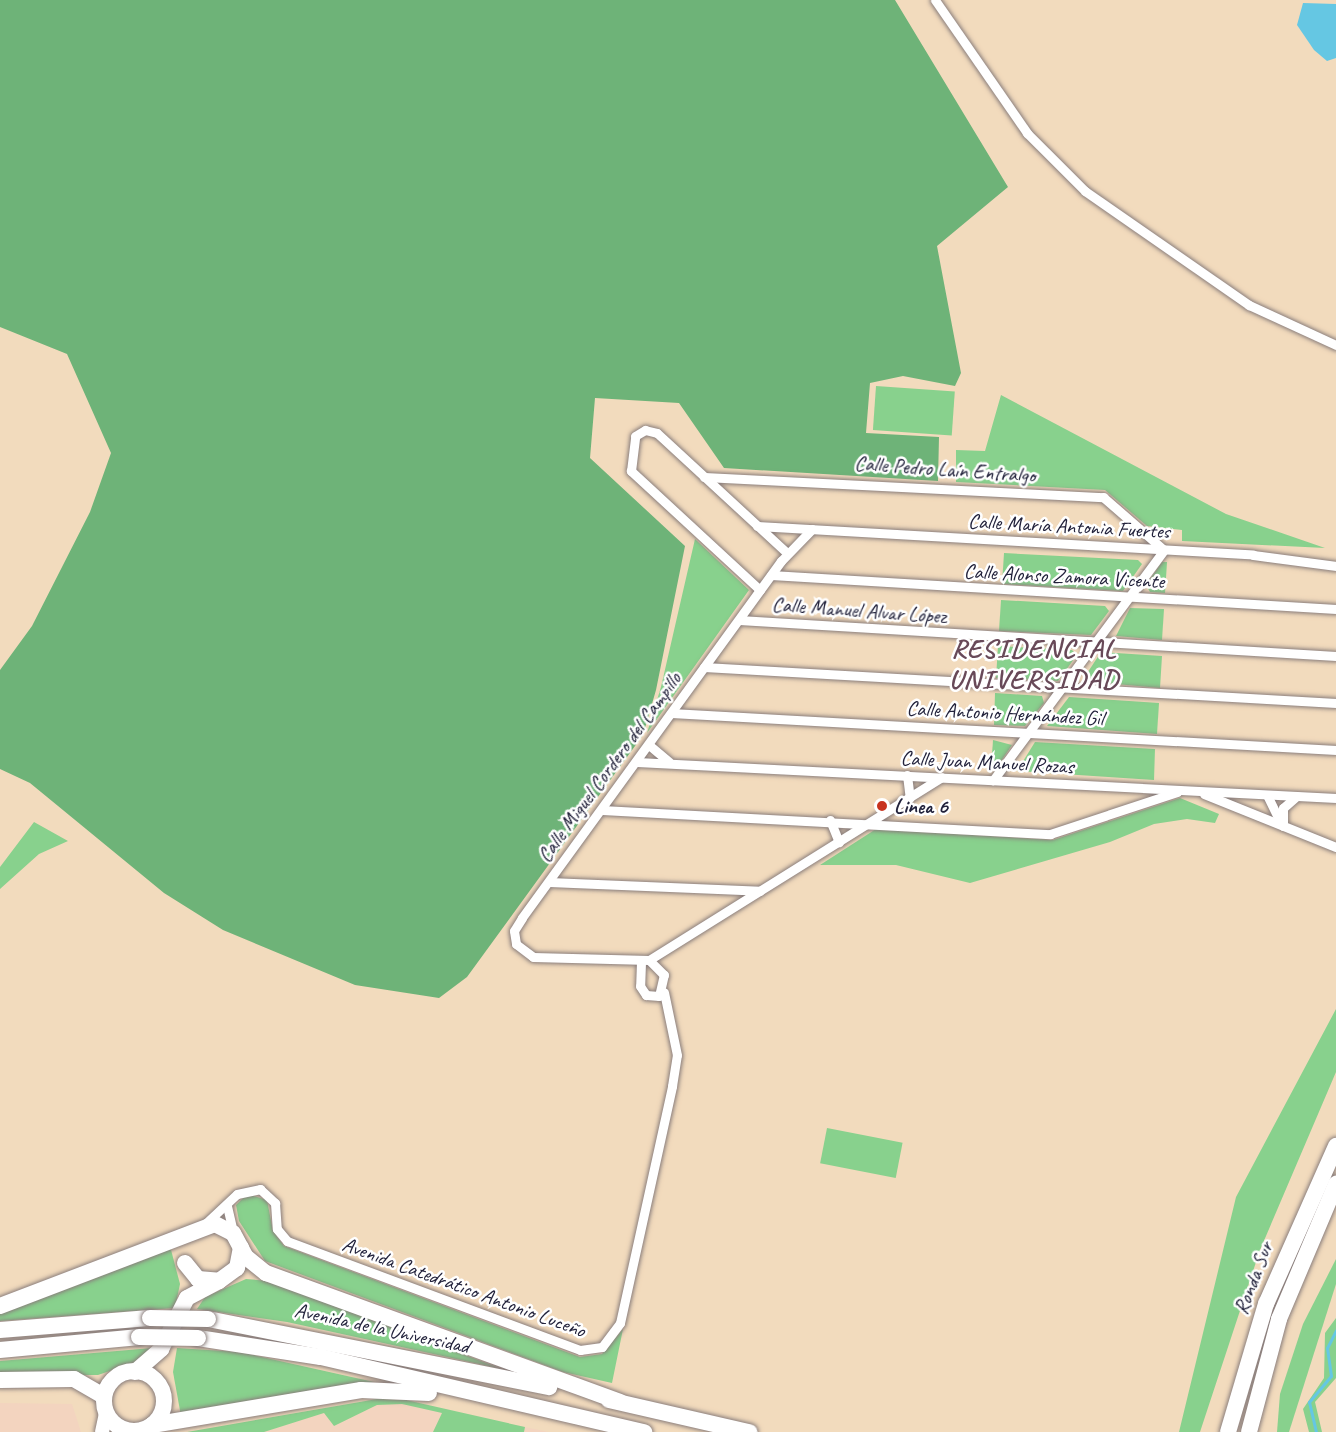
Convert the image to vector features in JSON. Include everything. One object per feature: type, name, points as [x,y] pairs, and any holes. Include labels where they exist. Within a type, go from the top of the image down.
[{"type":"highway","name":"Ronda Sur","points":[[1228,1432],[1266,1304],[1336,1146]]},
{"type":"highway","name":"Ronda Sur","points":[[1249,1432],[1279,1319],[1336,1184]]},
{"type":"highway","points":[[105,1405],[115,1378],[135,1372],[160,1349],[187,1298],[185,1242],[201,1226]]},
{"type":"highway","points":[[0,1306],[201,1226],[237,1240],[266,1273],[620,1402]]},
{"type":"highway","points":[[187,1298],[219,1281],[237,1268],[237,1240]]},
{"type":"highway","points":[[184,1263],[196,1277],[219,1281]]},
{"type":"highway","name":"Avenida de la Universidad","points":[[0,1330],[150,1318],[208,1319],[620,1402],[749,1432]]},
{"type":"highway","name":"Avenida de la Universidad","points":[[0,1350],[139,1337],[198,1338],[321,1358],[644,1432]]},
{"type":"highway","points":[[144,1429],[163,1404],[158,1384],[160,1349]]},
{"type":"highway","points":[[135,1372],[158,1384]]},
{"type":"highway","points":[[0,1380],[74,1379],[105,1405],[120,1428],[144,1429],[361,1390],[492,1398]]},
{"type":"main road","points":[[102,1432],[105,1405]]},
{"type":"street","points":[[935,0],[1027,133],[1085,191],[1249,304],[1336,345]]},
{"type":"street","points":[[760,590],[631,471],[635,436],[645,430],[657,433],[757,526],[784,557],[791,579]]},
{"type":"street","name":"Calle Pedro Laín Entralgo","points":[[704,477],[1103,497],[1164,550]]},
{"type":"street","name":"Calle María Antonia Fuertes","points":[[757,526],[1324,560],[1336,566]]},
{"type":"street","name":"Calle Miguel Cordero del Campillo","points":[[645,961],[523,953],[514,931],[784,557],[812,529]]},
{"type":"street","points":[[993,780],[1164,550]]},
{"type":"street","name":"Calle Alonso Zamora Vicente","points":[[771,575],[791,579],[1336,609]]},
{"type":"street","name":"Calle Manuel Alvar López","points":[[739,620],[1094,644],[1336,656]]},
{"type":"street","points":[[715,653],[726,669]]},
{"type":"street","points":[[704,667],[1336,704]]},
{"type":"street","name":"Calle Antonio Hernández Gil","points":[[671,713],[1336,750]]},
{"type":"street","points":[[649,745],[671,763]]},
{"type":"street","name":"Calle Juan Manuel Rozas","points":[[637,762],[1336,798]]},
{"type":"street","points":[[907,775],[910,798]]},
{"type":"street","points":[[622,961],[638,973],[645,961],[667,950],[942,777]]},
{"type":"street","points":[[1130,788],[1136,798],[1133,807]]},
{"type":"street","points":[[602,810],[872,821],[1050,834],[1184,790]]},
{"type":"street","points":[[1196,791],[1336,847]]},
{"type":"street","points":[[1248,812],[1254,794]]},
{"type":"street","points":[[1267,795],[1283,826]]},
{"type":"street","points":[[1283,826],[1283,808],[1297,796]]},
{"type":"street","points":[[830,820],[839,842]]},
{"type":"street","points":[[549,882],[760,891]]},
{"type":"street","points":[[645,961],[660,966],[667,950]]},
{"type":"street","name":"Avenida Catedrático Antonio Luceño","points":[[201,1226],[227,1206],[237,1194],[261,1189],[275,1203],[278,1228],[287,1241],[580,1350],[602,1347],[620,1323],[677,1055],[665,1015],[660,966]]},
{"type":"street","name":"Avenida Catedrático Antonio Luceño","points":[[638,973],[640,986],[665,1015]]},
{"type":"street","points":[[649,996],[664,992]]},
{"type":"street","points":[[227,1206],[237,1240]]},
{"type":"shaded area","points":[[0,1403],[72,1404],[81,1432],[0,1432]]},
{"type":"shaded area","points":[[402,1404],[549,1432],[264,1432],[324,1413],[334,1426],[377,1405]]},
{"type":"green space","points":[[0,0],[895,0],[1008,187],[937,246],[961,373],[955,386],[903,376],[870,383],[866,433],[939,437],[938,481],[724,468],[679,403],[595,398],[590,458],[685,546],[656,690],[643,735],[467,977],[439,998],[355,985],[223,930],[164,893],[30,783],[0,769],[0,670],[32,626],[90,512],[111,453],[67,354],[0,327]]},
{"type":"green space","points":[[876,386],[955,392],[952,435],[873,430]]},
{"type":"green space","points":[[1001,395],[1226,514],[1325,548],[1182,541],[1182,530],[1147,526],[1105,490],[956,482],[956,450],[985,451]]},
{"type":"green space","points":[[695,539],[749,590],[647,733],[661,687]]},
{"type":"green space","points":[[1004,553],[1138,560],[1142,564],[1123,591],[1002,584]]},
{"type":"green space","points":[[1162,562],[1167,562],[1165,593],[1150,592],[1146,585]]},
{"type":"green space","points":[[1001,600],[1105,606],[1109,611],[1091,635],[999,631]]},
{"type":"green space","points":[[1130,608],[1164,609],[1162,640],[1116,636]]},
{"type":"green space","points":[[998,646],[1072,650],[1077,655],[1058,681],[996,678]]},
{"type":"green space","points":[[1101,652],[1162,656],[1160,688],[1082,681]]},
{"type":"green space","points":[[995,693],[1042,696],[1044,703],[1025,726],[994,725]]},
{"type":"green space","points":[[1069,697],[1159,703],[1157,734],[1047,726]]},
{"type":"green space","points":[[993,740],[1012,745],[995,770],[991,770]]},
{"type":"green space","points":[[1035,742],[1155,749],[1154,780],[1017,771]]},
{"type":"green space","points":[[1180,798],[1219,814],[1215,823],[1187,819],[1154,824],[1110,842],[970,883],[896,865],[820,865],[876,829],[1053,840]]},
{"type":"green space","points":[[34,822],[68,841],[39,854],[0,889],[0,867]]},
{"type":"green space","points":[[1336,1009],[1336,1072],[1260,1250],[1200,1432],[1179,1432],[1236,1197]]},
{"type":"green space","points":[[827,1128],[903,1143],[896,1178],[820,1163]]},
{"type":"green space","points":[[247,1194],[267,1200],[273,1231],[284,1246],[580,1357],[602,1354],[623,1329],[612,1383],[563,1372],[265,1261],[239,1221],[236,1205]]},
{"type":"green space","points":[[170,1246],[180,1284],[175,1308],[0,1321],[0,1312]]},
{"type":"green space","points":[[1336,1259],[1336,1284],[1289,1432],[1277,1432],[1280,1394],[1303,1324]]},
{"type":"green space","points":[[246,1279],[269,1281],[502,1369],[287,1322],[197,1309],[205,1297]]},
{"type":"green space","points":[[1336,1318],[1336,1378],[1315,1402],[1322,1432],[1309,1432],[1303,1409],[1324,1378],[1325,1333]]},
{"type":"green space","points":[[152,1348],[136,1362],[98,1375],[0,1375],[0,1361]]},
{"type":"green space","points":[[177,1348],[240,1352],[374,1382],[181,1416],[173,1372]]},
{"type":"green space","points":[[377,1399],[406,1400],[525,1427],[524,1432],[433,1432],[442,1413],[402,1404],[377,1405],[334,1426],[324,1413],[264,1432],[187,1432]]},
{"type":"water","points":[[1303,3],[1336,4],[1336,58],[1327,61],[1314,50],[1297,25]]},
{"type":"waterway","points":[[1316,1432],[1309,1402],[1331,1376],[1327,1348],[1336,1330]]},
{"type":"place","name":"Linea 6","points":[[882,806]]},
{"type":"district","name":"RESIDENCIAL UNIVERSIDAD","points":[[1034,664]]}]
